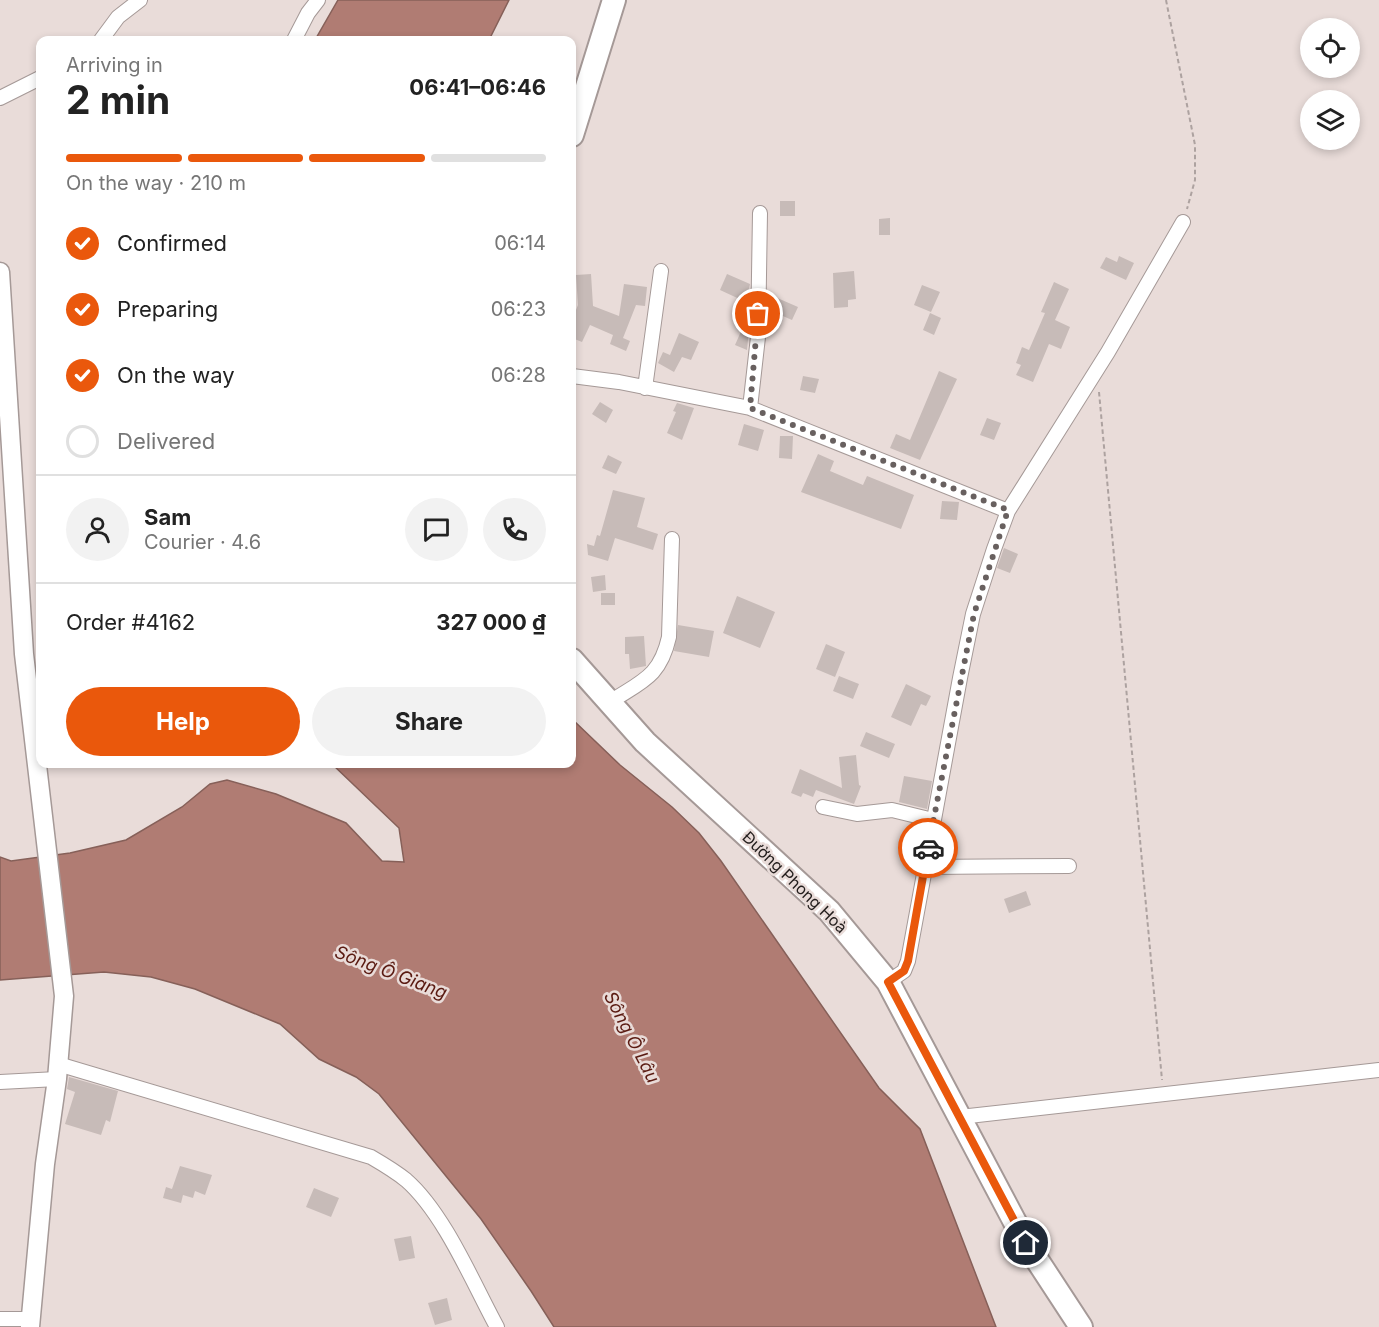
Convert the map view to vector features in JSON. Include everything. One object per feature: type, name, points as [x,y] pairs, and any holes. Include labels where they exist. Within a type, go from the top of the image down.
[{"type":"main road","points":[[576,122],[614,0]]},
{"type":"main road","name":"Đường Phong Hoà","points":[[576,664],[645,742],[829,911],[888,982],[1026,1243],[1081,1327]]},
{"type":"street","points":[[104,36],[118,17],[140,0]]},
{"type":"street","points":[[296,36],[318,0]]},
{"type":"street","points":[[0,98],[36,80]]},
{"type":"street","points":[[750,408],[758,337],[760,213]]},
{"type":"street","points":[[888,982],[904,971],[908,961],[974,614],[1008,510],[1108,352],[1183,222]]},
{"type":"street","points":[[645,388],[661,271]]},
{"type":"street","points":[[0,272],[24,654],[36,755]]},
{"type":"street","points":[[576,377],[750,408],[1008,510]]},
{"type":"street","points":[[610,702],[653,675],[666,651],[669,637],[672,540]]},
{"type":"street","points":[[0,1319],[30,1323],[64,996],[38,768]]},
{"type":"street","points":[[823,807],[857,814],[892,810],[933,820]]},
{"type":"street","points":[[925,867],[1070,866]]},
{"type":"street","points":[[960,1117],[1379,1070]]},
{"type":"street","points":[[0,1082],[58,1071],[371,1157],[408,1182],[430,1209],[497,1327]]},
{"type":"path","points":[[1166,0],[1195,145],[1196,165],[1191,199],[1183,222]]},
{"type":"path","points":[[1099,391],[1164,1094]]},
{"type":"water","points":[[338,0],[509,0],[491,36],[317,36]]},
{"type":"water","points":[[576,723],[620,765],[672,807],[699,833],[721,861],[879,1088],[920,1129],[996,1327],[554,1327],[481,1219],[379,1094],[356,1077],[319,1059],[280,1024],[195,989],[151,977],[104,972],[0,980],[0,857],[11,861],[70,853],[126,840],[182,807],[210,784],[227,780],[276,794],[346,823],[382,861],[404,862],[399,828],[336,768],[576,768]]},
{"type":"building","points":[[780,201],[795,201],[795,216],[780,216]]},
{"type":"building","points":[[890,218],[890,235],[879,235],[879,219]]},
{"type":"building","points":[[1119,256],[1134,263],[1126,280],[1100,268],[1106,257],[1117,262]]},
{"type":"building","points":[[854,271],[856,299],[848,300],[848,307],[834,308],[833,273]]},
{"type":"building","points":[[591,274],[593,306],[619,316],[624,284],[647,287],[645,306],[636,305],[623,338],[630,341],[626,351],[610,344],[613,335],[590,325],[582,342],[576,340],[578,305],[576,275]]},
{"type":"building","points":[[727,274],[750,284],[746,302],[720,290]]},
{"type":"building","points":[[1054,282],[1069,289],[1055,320],[1070,327],[1061,349],[1049,344],[1033,382],[1016,375],[1021,365],[1016,363],[1022,347],[1029,350],[1045,313],[1041,312]]},
{"type":"building","points":[[922,285],[940,292],[931,312],[914,305]]},
{"type":"building","points":[[775,297],[798,307],[792,320],[769,310]]},
{"type":"building","points":[[930,313],[941,318],[934,335],[923,330]]},
{"type":"building","points":[[743,327],[749,330],[747,350],[735,345]]},
{"type":"building","points":[[679,333],[699,342],[691,360],[682,357],[674,372],[658,363],[663,352],[670,355]]},
{"type":"building","points":[[939,371],[957,379],[920,460],[890,448],[896,434],[910,440]]},
{"type":"building","points":[[803,376],[819,379],[815,393],[800,390]]},
{"type":"building","points":[[600,402],[613,410],[606,423],[592,414]]},
{"type":"building","points":[[677,403],[694,408],[682,440],[667,433],[676,412],[673,411]]},
{"type":"building","points":[[987,418],[1001,423],[994,440],[980,435]]},
{"type":"building","points":[[744,424],[764,430],[758,451],[738,445]]},
{"type":"building","points":[[780,436],[793,436],[792,459],[779,458]]},
{"type":"building","points":[[818,454],[834,461],[830,471],[863,485],[867,476],[914,495],[901,529],[801,492]]},
{"type":"building","points":[[608,455],[622,462],[616,474],[602,468]]},
{"type":"building","points":[[613,490],[645,498],[637,527],[658,534],[653,550],[615,538],[608,561],[588,555],[587,544],[594,546],[597,535],[600,536]]},
{"type":"building","points":[[942,501],[959,502],[957,520],[940,519]]},
{"type":"building","points":[[1004,548],[1018,554],[1010,573],[997,568]]},
{"type":"building","points":[[605,575],[606,590],[593,592],[591,577]]},
{"type":"building","points":[[601,593],[615,593],[615,605],[601,605]]},
{"type":"building","points":[[737,596],[775,612],[760,648],[723,633]]},
{"type":"building","points":[[678,625],[714,631],[709,657],[674,651]]},
{"type":"building","points":[[644,636],[646,666],[630,669],[629,654],[625,654],[625,637]]},
{"type":"building","points":[[826,644],[845,652],[835,677],[816,669]]},
{"type":"building","points":[[839,676],[859,684],[853,699],[833,691]]},
{"type":"building","points":[[906,684],[931,696],[926,706],[921,704],[911,726],[891,717]]},
{"type":"building","points":[[866,732],[895,744],[889,758],[860,746]]},
{"type":"building","points":[[856,755],[859,785],[861,786],[854,804],[816,790],[813,797],[803,793],[801,797],[791,793],[800,769],[842,788],[839,757]]},
{"type":"building","points":[[904,776],[932,781],[927,809],[899,802]]},
{"type":"building","points":[[1026,891],[1031,905],[1009,913],[1004,899]]},
{"type":"building","points":[[69,1077],[118,1091],[110,1122],[106,1120],[101,1135],[65,1124],[75,1092],[67,1089]]},
{"type":"building","points":[[180,1166],[212,1175],[205,1195],[195,1191],[193,1198],[183,1195],[181,1203],[163,1198],[166,1187],[172,1189]]},
{"type":"building","points":[[314,1188],[339,1198],[331,1217],[306,1207]]},
{"type":"building","points":[[411,1236],[415,1258],[399,1261],[394,1239]]},
{"type":"building","points":[[447,1298],[452,1320],[435,1325],[428,1303]]},
{"type":"way so far","points":[[758,314],[758,337],[750,408],[1008,510],[974,614],[928,848]]},
{"type":"route","points":[[928,848],[908,961],[904,971],[888,982],[1026,1243]]},
{"type":"water label","name":"Sông Ô Giang","points":[[391,972]]},
{"type":"water label","name":"Sông Ô Lâu","points":[[632,1037]]}]
